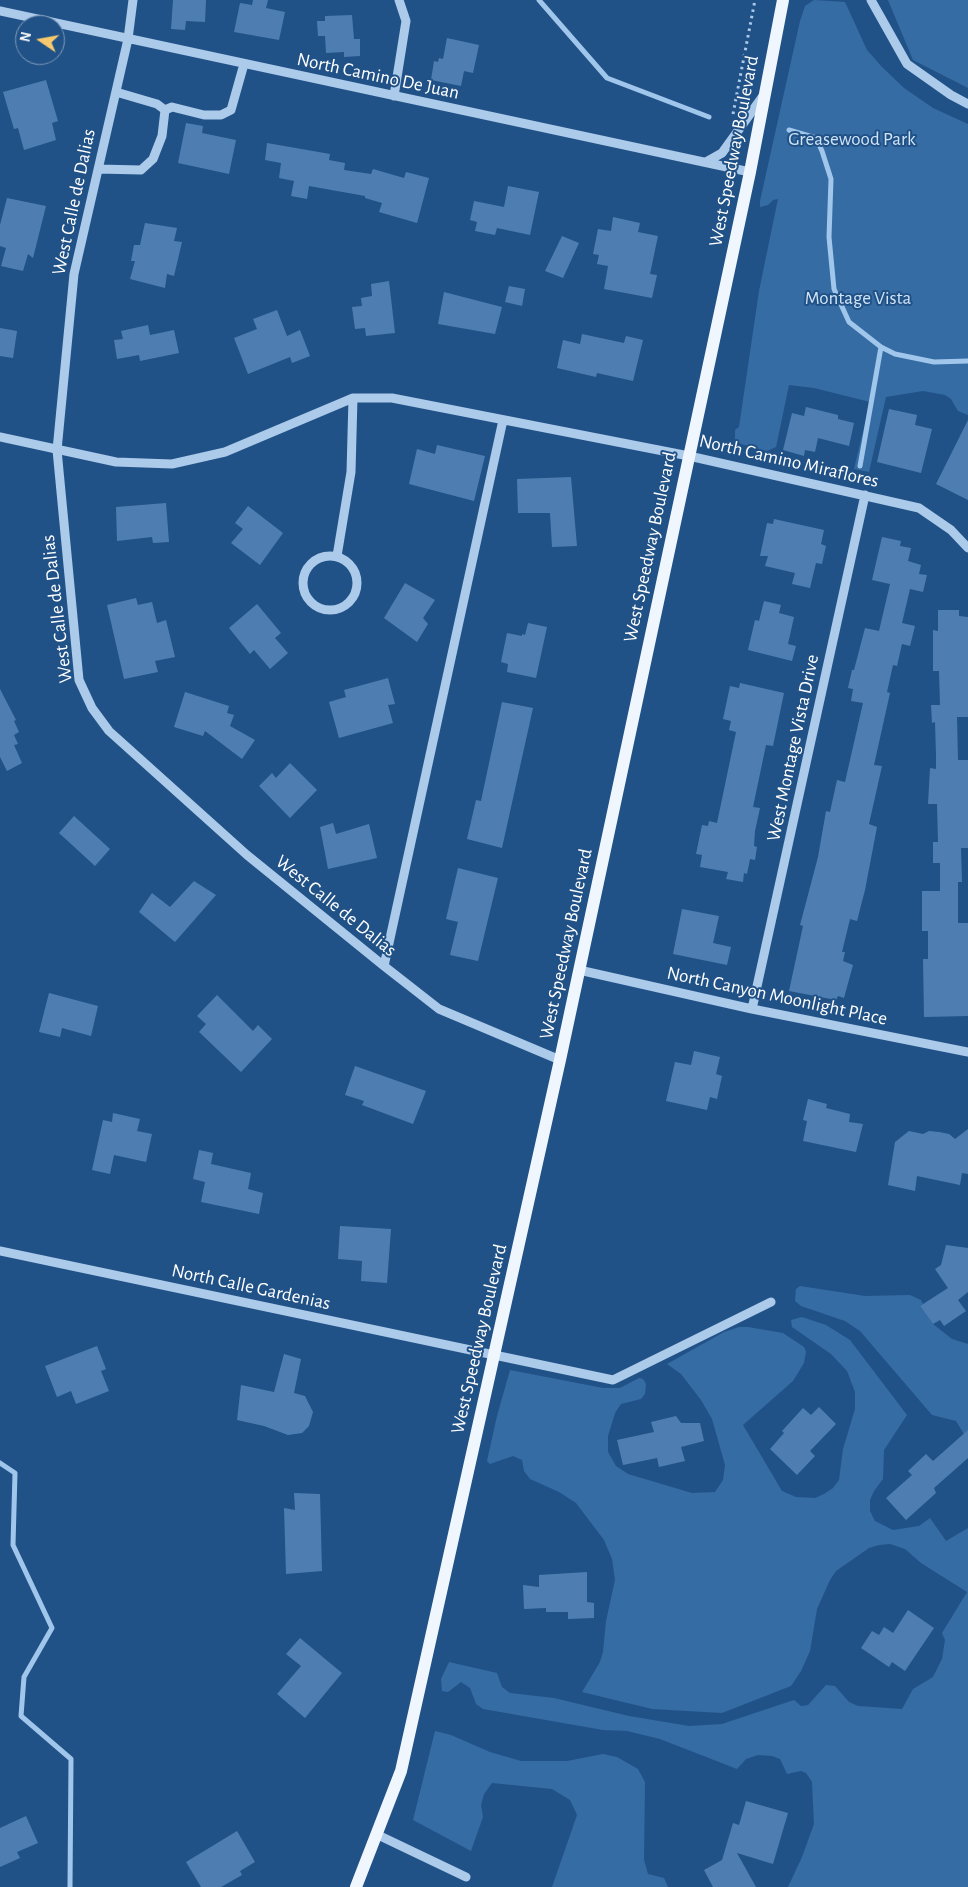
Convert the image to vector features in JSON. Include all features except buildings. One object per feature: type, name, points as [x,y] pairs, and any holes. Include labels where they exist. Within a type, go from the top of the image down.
[{"type":"main road","name":"West Speedway Boulevard","points":[[356,1887],[378,1835],[401,1772],[560,1060],[750,172],[784,0]]},
{"type":"street","points":[[128,39],[133,0]]},
{"type":"street","points":[[394,96],[406,21],[399,0]]},
{"type":"street","points":[[871,0],[907,64],[951,95],[968,104]]},
{"type":"street","name":"North Camino De Juan","points":[[0,11],[750,172]]},
{"type":"street","name":"West Calle de Dalias","points":[[128,39],[74,274],[57,450],[79,680],[92,708],[109,731],[247,855],[438,1009],[560,1060]]},
{"type":"street","points":[[165,110],[172,107],[204,115],[221,115],[231,110],[244,64]]},
{"type":"street","points":[[116,92],[157,104],[165,110]]},
{"type":"street","points":[[706,162],[722,153],[766,92]]},
{"type":"street","points":[[98,169],[141,170],[153,160],[162,136],[165,110]]},
{"type":"street","points":[[337,556],[351,472],[353,398]]},
{"type":"street","name":"North Camino Miraflores","points":[[0,437],[116,462],[172,464],[225,452],[353,398],[392,398],[689,456],[919,508],[951,530],[968,548]]},
{"type":"street","points":[[384,966],[502,420]]},
{"type":"street","name":"West Montage Vista Drive","points":[[752,1009],[865,495]]},
{"type":"street","points":[[328,556],[337,556],[352,567],[357,584],[355,593],[343,607],[326,611],[310,602],[302,586],[303,577],[312,562],[328,556]]},
{"type":"street","name":"North Canyon Moonlight Place","points":[[579,970],[752,1009],[968,1052]]},
{"type":"street","name":"North Calle Gardenias","points":[[0,1251],[614,1380],[771,1302]]},
{"type":"street","points":[[378,1835],[466,1876]]},
{"type":"path","points":[[732,117],[755,0]]},
{"type":"green space","points":[[814,0],[845,2],[867,50],[882,67],[904,88],[933,108],[968,124],[968,415],[958,411],[951,399],[945,395],[923,391],[886,397],[869,472],[854,469],[870,402],[814,388],[789,385],[776,447],[767,451],[741,444],[735,439],[735,430],[739,427],[759,291],[778,199],[760,207],[760,201],[800,21],[805,6]]},
{"type":"green space","points":[[888,0],[968,0],[968,88],[913,60]]},
{"type":"green space","points":[[800,1286],[865,1296],[910,1295],[921,1300],[923,1304],[920,1306],[933,1324],[952,1339],[968,1344],[968,1441],[956,1421],[932,1415],[860,1331],[845,1321],[801,1306],[795,1301],[796,1289]]},
{"type":"green space","points":[[802,1317],[826,1325],[850,1340],[907,1415],[884,1450],[883,1479],[870,1500],[870,1511],[875,1521],[893,1530],[919,1526],[930,1518],[946,1541],[968,1528],[968,1887],[788,1887],[814,1824],[812,1782],[806,1773],[801,1771],[787,1774],[780,1759],[772,1756],[758,1755],[746,1759],[737,1769],[660,1739],[627,1731],[603,1730],[483,1709],[476,1704],[470,1688],[461,1682],[448,1692],[442,1691],[441,1679],[449,1662],[497,1673],[502,1687],[510,1693],[554,1698],[629,1716],[689,1726],[722,1724],[794,1700],[801,1706],[808,1705],[826,1685],[835,1686],[849,1702],[858,1706],[902,1709],[913,1689],[933,1677],[942,1659],[945,1640],[942,1633],[967,1592],[921,1563],[905,1549],[890,1544],[869,1548],[836,1571],[817,1609],[810,1651],[801,1671],[791,1686],[722,1713],[652,1709],[582,1692],[600,1662],[603,1652],[606,1621],[615,1580],[612,1559],[604,1540],[576,1503],[559,1492],[530,1479],[524,1471],[522,1460],[513,1456],[490,1464],[487,1461],[510,1370],[603,1388],[620,1388],[639,1378],[643,1379],[646,1384],[645,1394],[641,1399],[621,1404],[615,1413],[608,1436],[608,1452],[616,1466],[628,1474],[692,1493],[715,1492],[723,1480],[725,1465],[712,1419],[701,1400],[681,1374],[667,1364],[724,1332],[739,1327],[748,1327],[783,1333],[804,1347],[806,1352],[804,1363],[793,1381],[743,1425],[782,1491],[796,1497],[815,1498],[824,1494],[833,1488],[839,1480],[843,1449],[855,1409],[855,1392],[847,1371],[831,1354],[792,1327],[791,1320]]},
{"type":"green space","points":[[435,1731],[451,1735],[490,1752],[521,1761],[567,1761],[603,1754],[617,1757],[638,1769],[645,1782],[644,1860],[648,1874],[664,1878],[668,1887],[552,1887],[577,1815],[570,1800],[552,1789],[492,1783],[484,1794],[481,1805],[483,1817],[471,1851],[413,1820]]},
{"type":"waterway","points":[[539,0],[607,78],[709,117]]},
{"type":"waterway","points":[[789,130],[816,138],[831,179],[829,237],[834,289],[849,322],[881,347],[895,354],[934,362],[968,361]]},
{"type":"waterway","points":[[860,466],[881,347]]},
{"type":"waterway","points":[[0,1463],[15,1473],[13,1545],[52,1628],[24,1677],[21,1716],[71,1759],[70,1887]]},
{"type":"park label","name":"Greasewood Park","points":[[852,139]]},
{"type":"park label","name":"Montage Vista","points":[[858,298]]}]
